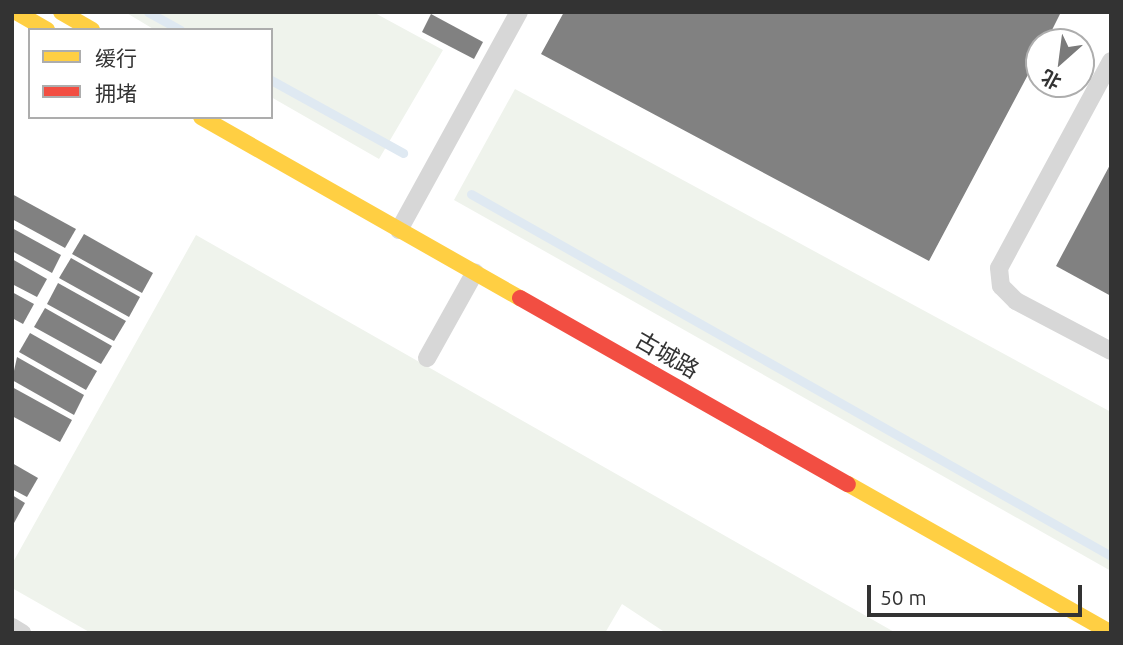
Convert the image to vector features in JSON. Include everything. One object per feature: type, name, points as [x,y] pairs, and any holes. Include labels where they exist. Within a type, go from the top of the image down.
[{"type":"main road","points":[[16,12],[44,28]]},
{"type":"main road","points":[[61,12],[89,28]]},
{"type":"main road","name":"古城路","points":[[205,119],[1111,633]]},
{"type":"lane","points":[[399,230],[519,12]]},
{"type":"lane","points":[[1110,65],[999,268],[1001,286],[1016,301],[1111,351]]},
{"type":"lane","points":[[426,358],[475,272]]},
{"type":"lane","points":[[12,627],[22,633]]},
{"type":"shaded area","points":[[125,12],[373,12],[443,50],[379,159],[273,98],[273,28],[152,28]]},
{"type":"shaded area","points":[[515,89],[1111,412],[1111,571],[454,200]]},
{"type":"shaded area","points":[[196,235],[896,633],[666,633],[622,604],[605,633],[91,633],[12,588],[12,564]]},
{"type":"building","points":[[564,12],[1061,12],[1053,28],[1025,28],[1025,80],[929,261],[541,54]]},
{"type":"building","points":[[431,14],[483,42],[474,59],[422,32]]},
{"type":"building","points":[[1111,163],[1111,296],[1056,266]]},
{"type":"building","points":[[12,194],[76,229],[65,248],[12,219]]},
{"type":"building","points":[[12,228],[61,255],[52,273],[12,251]]},
{"type":"building","points":[[84,234],[153,273],[142,293],[72,254]]},
{"type":"building","points":[[71,258],[140,297],[129,317],[59,278]]},
{"type":"building","points":[[12,259],[47,279],[37,297],[12,284]]},
{"type":"building","points":[[58,283],[126,321],[114,341],[47,304]]},
{"type":"building","points":[[12,292],[34,304],[23,324],[12,318]]},
{"type":"building","points":[[45,308],[112,346],[101,364],[34,327]]},
{"type":"building","points":[[30,333],[97,371],[86,390],[19,352]]},
{"type":"building","points":[[17,357],[84,395],[74,415],[12,380]]},
{"type":"building","points":[[12,387],[72,420],[60,442],[12,416]]},
{"type":"building","points":[[12,463],[38,478],[27,497],[12,489]]},
{"type":"building","points":[[12,495],[25,503],[14,523],[12,522]]},
{"type":"waterway","points":[[148,12],[176,28]]},
{"type":"waterway","points":[[273,81],[403,153]]},
{"type":"waterway","points":[[471,194],[1111,556]]},
{"type":"traffic: slow","points":[[16,12],[44,28]]},
{"type":"traffic: slow","points":[[61,12],[89,28]]},
{"type":"traffic: slow","points":[[205,119],[520,298]]},
{"type":"traffic: slow","points":[[848,484],[1111,633]]},
{"type":"traffic: jam","points":[[520,298],[848,484]]}]
